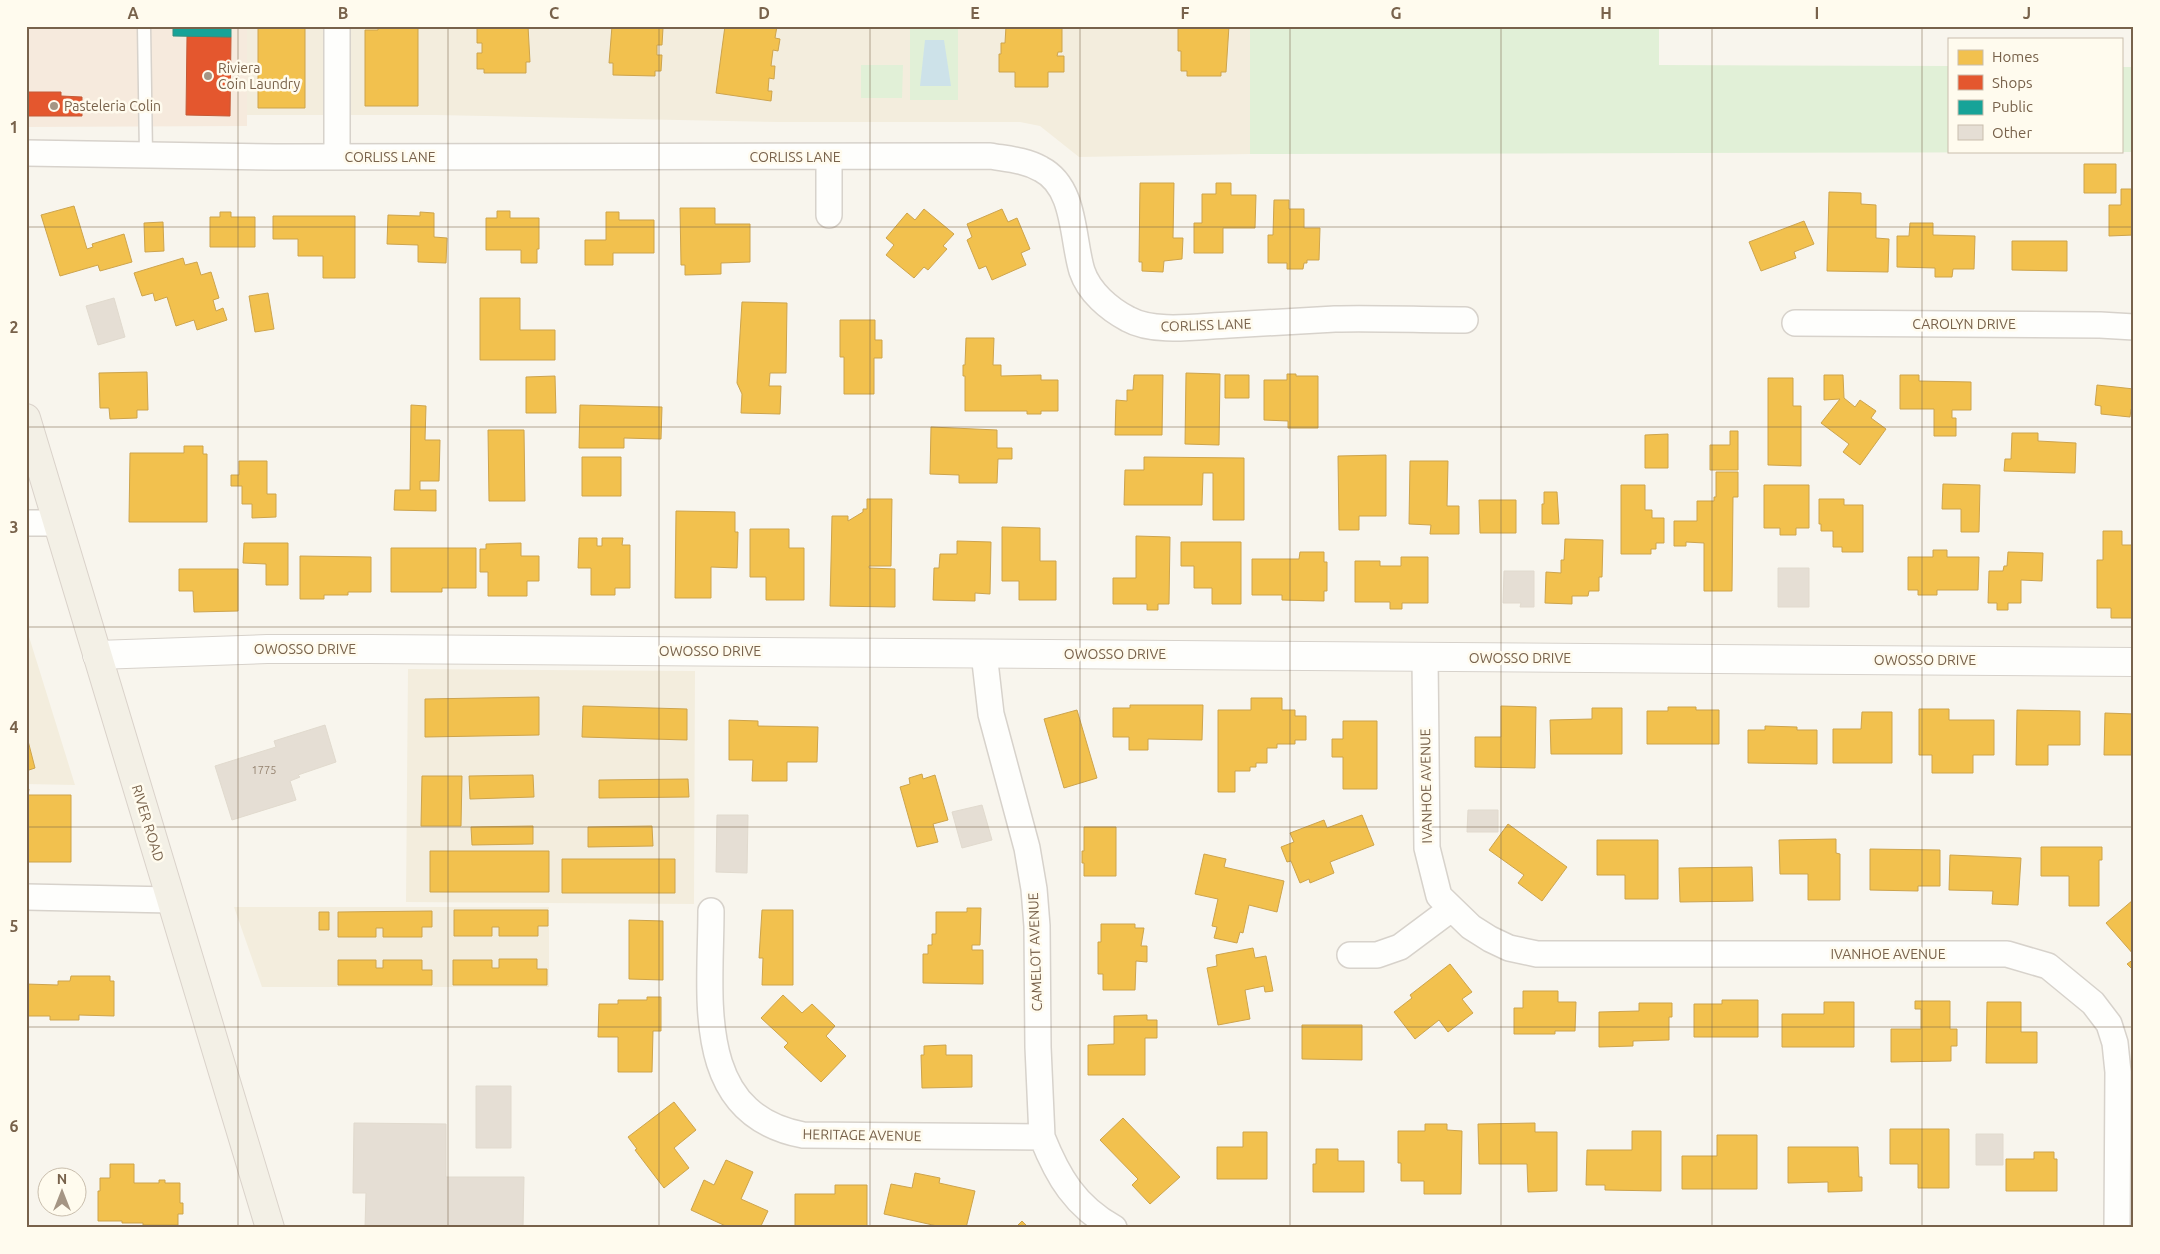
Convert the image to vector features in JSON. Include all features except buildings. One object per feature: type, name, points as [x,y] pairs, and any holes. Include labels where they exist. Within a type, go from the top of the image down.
[{"type":"main road","name":"RIVER ROAD","points":[[26,418],[270,1228]]},
{"type":"street","points":[[336,157],[337,26]]},
{"type":"street","name":"CORLISS LANE","points":[[26,154],[336,157],[990,156],[1020,160],[1042,169],[1057,181],[1064,194],[1082,272],[1092,290],[1108,307],[1130,320],[1147,326],[1176,328],[1338,319],[1464,320]]},
{"type":"street","points":[[829,157],[829,215]]},
{"type":"street","name":"CAROLYN DRIVE","points":[[1795,323],[2100,325],[2134,327]]},
{"type":"street","points":[[26,523],[57,522]]},
{"type":"street","name":"OWOSSO DRIVE","points":[[97,655],[267,649],[2134,662]]},
{"type":"street","name":"CAMELOT AVENUE","points":[[984,653],[991,714],[1027,848],[1034,889],[1042,1136]]},
{"type":"street","name":"IVANHOE AVENUE","points":[[1425,657],[1427,848],[1439,896],[1471,927],[1509,948],[1537,954],[2007,954],[2048,966],[2093,1003],[2108,1024],[2114,1043],[2118,1072],[2117,1228]]},
{"type":"street","points":[[26,897],[171,900]]},
{"type":"street","points":[[1350,955],[1377,954],[1400,947],[1451,909]]},
{"type":"street","name":"HERITAGE AVENUE","points":[[711,911],[713,1040],[723,1076],[735,1095],[757,1118],[786,1132],[803,1135],[1042,1136]]},
{"type":"street","points":[[1042,1136],[1055,1169],[1074,1196],[1099,1219],[1114,1228]]},
{"type":"lane","points":[[144,26],[146,155]]},
{"type":"shaded area","points":[[26,26],[247,26],[247,126],[26,127]]},
{"type":"shaded area","points":[[247,26],[1250,26],[1250,154],[1079,157],[1040,126],[1020,122],[779,122],[436,115],[247,115]]},
{"type":"shaded area","points":[[26,627],[75,785],[26,784]]},
{"type":"shaded area","points":[[408,669],[695,671],[694,904],[406,902]]},
{"type":"shaded area","points":[[234,907],[549,907],[549,987],[262,987]]},
{"type":"green space","points":[[1250,26],[1659,26],[1659,65],[1948,66],[1948,152],[2122,152],[2122,67],[2134,67],[2134,152],[1250,154]]},
{"type":"green space","points":[[910,27],[958,27],[958,100],[910,100]]},
{"type":"green space","points":[[861,65],[903,65],[902,98],[861,98]]},
{"type":"water","points":[[925,40],[944,40],[951,86],[920,86]]},
{"type":"place","name":"Riviera Coin Laundry","points":[[208,76]]},
{"type":"place","name":"Pasteleria Colin","points":[[54,106]]}]
